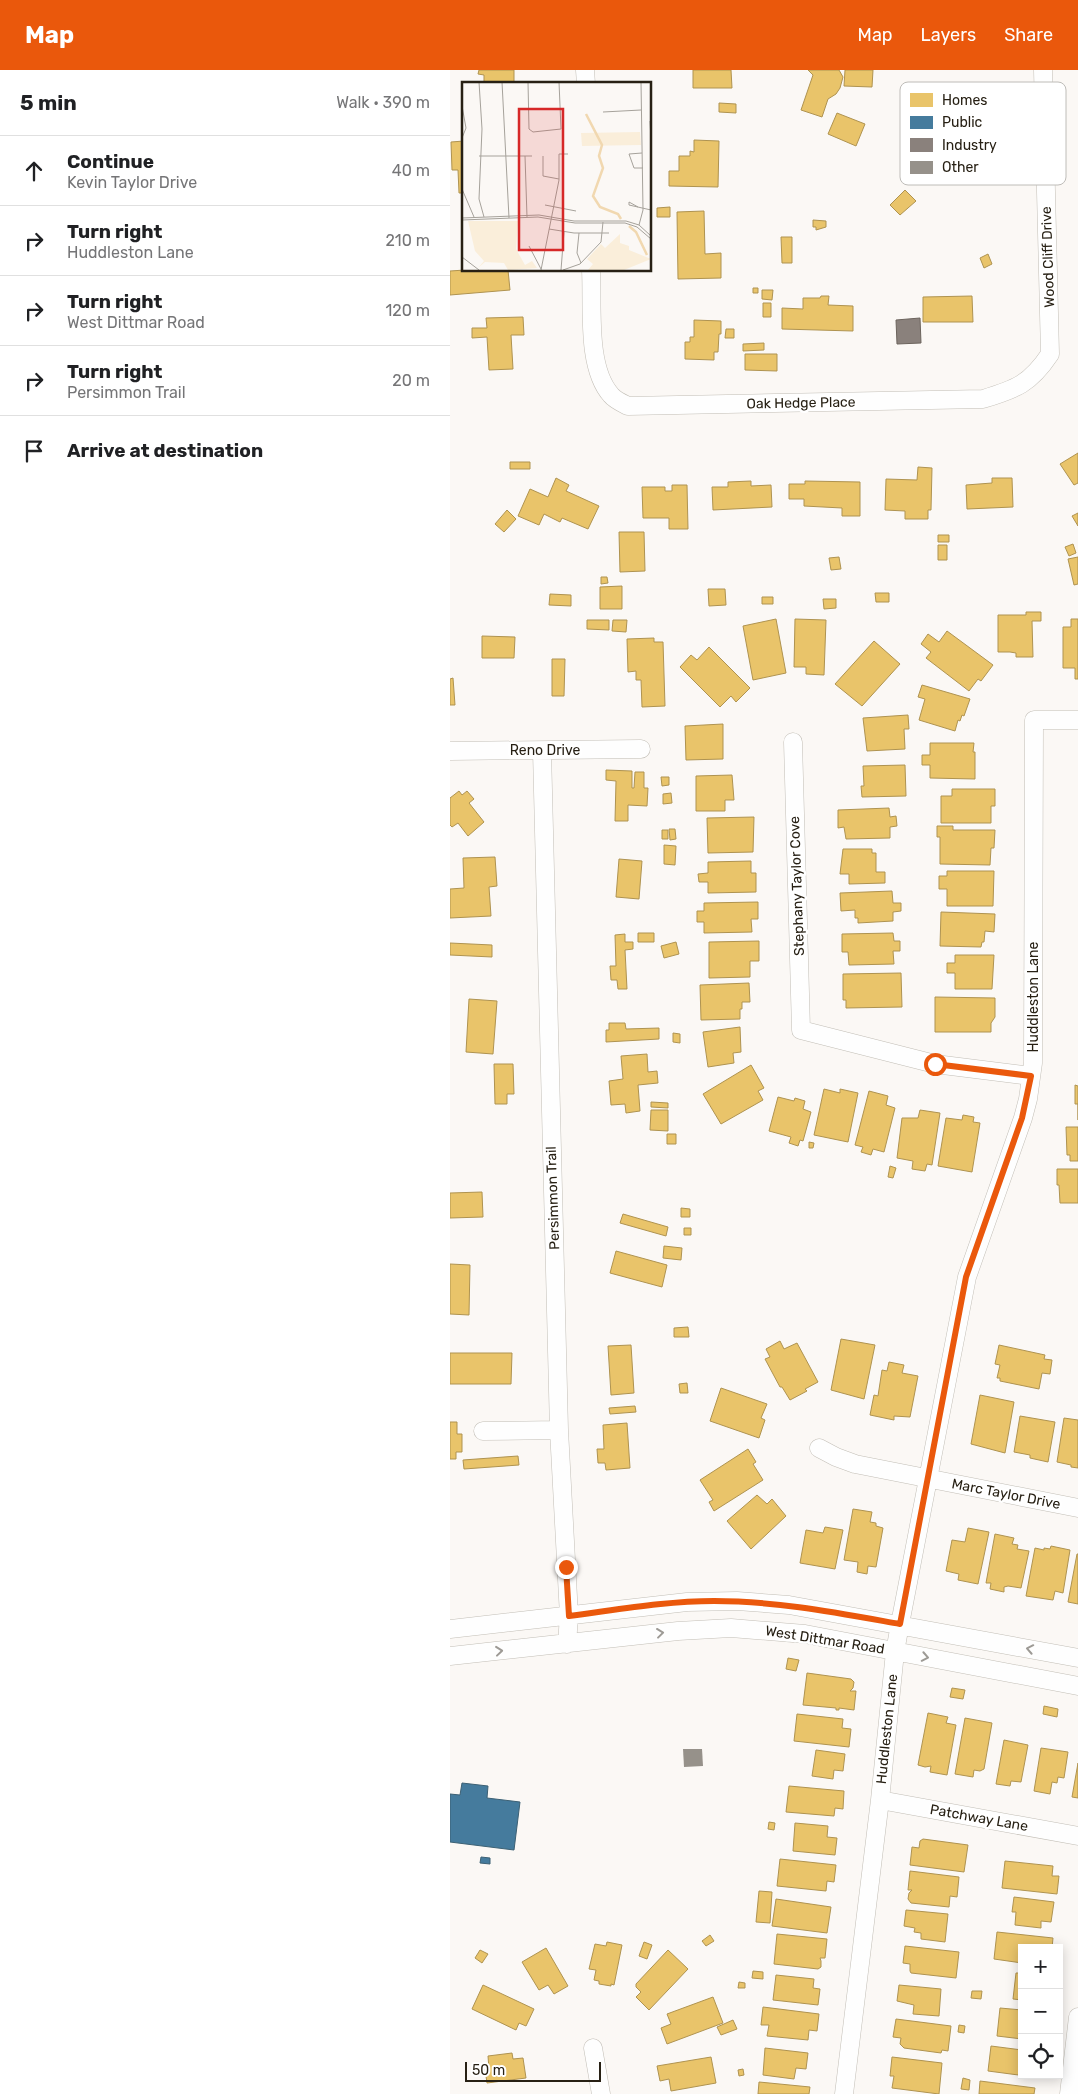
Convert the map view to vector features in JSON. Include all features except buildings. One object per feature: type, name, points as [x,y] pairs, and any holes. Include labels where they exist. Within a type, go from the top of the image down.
[{"type":"street","name":"Wood Cliff Drive","points":[[1032,378],[1050,354],[1046,185]]},
{"type":"street","name":"Oak Hedge Place","points":[[591,271],[594,356],[603,382],[612,396],[628,406],[983,399],[1009,391],[1032,378]]},
{"type":"street","name":"Huddleston Lane","points":[[844,2094],[880,1800],[895,1652],[900,1624],[966,1277],[1022,1118],[1031,1076],[1033,1038],[1034,720],[1078,720]]},
{"type":"street","name":"Stephany Taylor Cove","points":[[793,742],[801,1030],[935,1064],[1031,1076]]},
{"type":"street","name":"Reno Drive","points":[[450,751],[641,750]]},
{"type":"street","name":"Persimmon Trail","points":[[542,751],[558,1430],[569,1616],[567,1644]]},
{"type":"street","points":[[483,1431],[558,1430]]},
{"type":"street","name":"Marc Taylor Drive","points":[[818,1448],[855,1464],[1078,1508]]},
{"type":"street","name":"West Dittmar Road","points":[[450,1629],[687,1602],[737,1601],[789,1604],[1078,1658]]},
{"type":"street","name":"West Dittmar Road","points":[[450,1656],[678,1631],[731,1628],[805,1634],[1078,1686]]},
{"type":"street","name":"Patchway Lane","points":[[880,1800],[1078,1836]]},
{"type":"street","points":[[1069,2094],[1078,2017]]},
{"type":"street","points":[[593,2048],[601,2094]]},
{"type":"route","points":[[566,1567],[569,1616],[687,1602],[737,1601],[789,1604],[900,1624],[966,1277],[1022,1118],[1028,1099],[1031,1076],[935,1064]]}]
